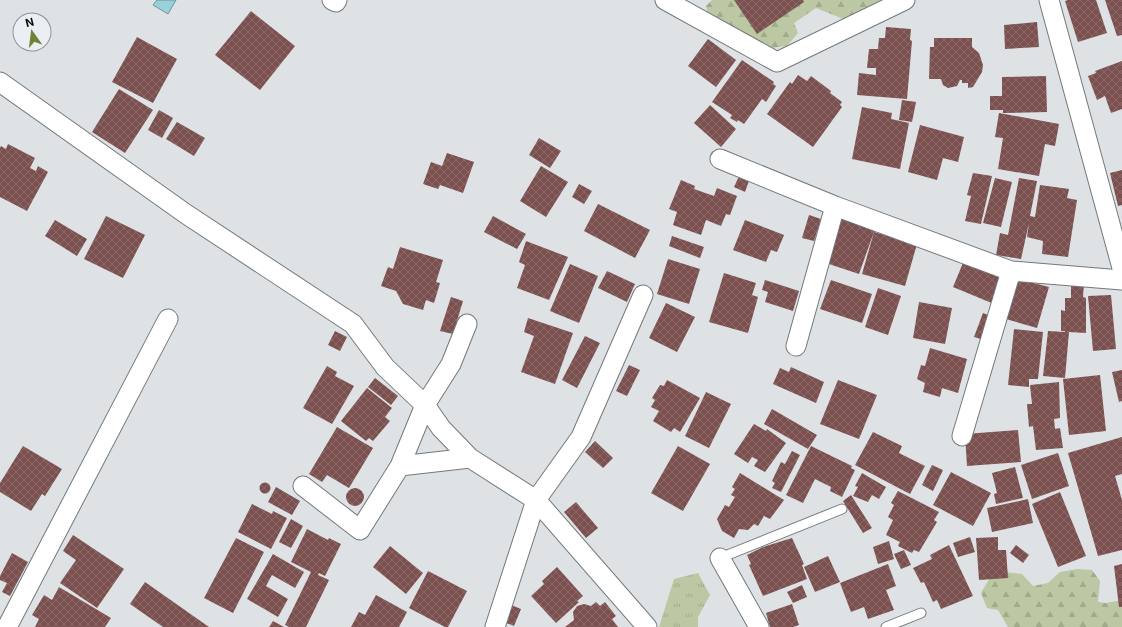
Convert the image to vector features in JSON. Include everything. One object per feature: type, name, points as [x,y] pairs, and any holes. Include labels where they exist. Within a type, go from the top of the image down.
[{"type":"street","points":[[332,0],[336,2],[337,0]]},
{"type":"street","points":[[665,0],[777,62],[905,0]]},
{"type":"street","points":[[1049,0],[1122,268]]},
{"type":"street","points":[[0,82],[186,214],[353,324],[386,367],[424,405],[441,428],[470,458],[536,500],[647,627]]},
{"type":"street","points":[[720,159],[835,206],[1011,271],[1122,280]]},
{"type":"street","points":[[796,346],[835,206]]},
{"type":"street","points":[[962,436],[1011,271]]},
{"type":"street","points":[[495,627],[536,500],[581,437],[643,295]]},
{"type":"street","points":[[7,627],[168,319]]},
{"type":"street","points":[[303,486],[360,530],[400,466],[424,405],[451,364],[467,324]]},
{"type":"street","points":[[400,466],[470,458]]},
{"type":"street","points":[[720,558],[759,627]]},
{"type":"lane","points":[[720,558],[842,509]]},
{"type":"lane","points":[[886,627],[921,613]]},
{"type":"green space","points":[[712,0],[890,0],[846,20],[816,8],[794,23],[798,33],[787,46],[763,49],[709,19],[706,6]]},
{"type":"green space","points":[[1077,569],[1092,570],[1100,581],[1098,602],[1106,603],[1122,600],[1122,627],[1008,627],[998,610],[987,608],[981,593],[994,571],[1022,574],[1033,586],[1048,583],[1060,572]]},
{"type":"green space","points":[[698,573],[710,595],[698,617],[698,627],[659,627],[674,579]]},
{"type":"water","points":[[157,0],[176,0],[168,14],[153,5]]},
{"type":"building","points":[[734,0],[803,0],[804,2],[757,34]]},
{"type":"building","points":[[1096,0],[1107,33],[1078,42],[1065,1]]},
{"type":"building","points":[[1105,0],[1122,0],[1122,35],[1117,36]]},
{"type":"building","points":[[251,11],[295,46],[260,90],[215,55]]},
{"type":"building","points":[[1037,22],[1039,47],[1005,49],[1004,25]]},
{"type":"building","points":[[886,27],[911,29],[910,40],[912,41],[907,99],[857,95],[859,73],[876,75],[876,68],[867,68],[869,49],[878,49],[879,38],[885,38]]},
{"type":"building","points":[[137,37],[177,59],[153,103],[112,82]]},
{"type":"building","points":[[934,38],[972,38],[972,47],[979,53],[983,65],[982,72],[973,87],[968,88],[968,83],[962,83],[962,80],[960,80],[957,86],[948,88],[943,85],[941,79],[929,79],[930,47],[934,47]]},
{"type":"building","points":[[708,39],[736,60],[716,87],[688,66]]},
{"type":"building","points":[[742,60],[774,82],[773,84],[776,86],[766,102],[762,99],[744,124],[738,120],[737,122],[730,118],[732,115],[712,102]]},
{"type":"building","points":[[1122,61],[1122,109],[1111,113],[1105,96],[1097,100],[1088,76],[1096,73],[1095,71]]},
{"type":"building","points":[[798,75],[807,81],[811,76],[831,91],[830,93],[842,102],[840,105],[842,107],[813,147],[767,114],[790,82],[792,84]]},
{"type":"building","points":[[1046,76],[1047,112],[1003,113],[1003,110],[990,110],[990,96],[1002,96],[1002,77]]},
{"type":"building","points":[[119,89],[153,110],[125,153],[92,132]]},
{"type":"building","points":[[902,100],[916,102],[912,122],[899,120]]},
{"type":"building","points":[[710,105],[736,129],[721,147],[694,123]]},
{"type":"building","points":[[862,107],[892,113],[891,119],[909,123],[900,169],[852,159]]},
{"type":"building","points":[[159,110],[173,118],[162,138],[148,130]]},
{"type":"building","points":[[999,113],[1059,124],[1055,146],[1045,144],[1039,176],[998,169],[1003,138],[995,137]]},
{"type":"building","points":[[177,122],[205,138],[194,156],[166,139]]},
{"type":"building","points":[[920,125],[964,137],[958,162],[943,158],[937,180],[908,172]]},
{"type":"building","points":[[539,138],[561,151],[550,168],[529,155]]},
{"type":"building","points":[[8,144],[35,158],[30,168],[36,171],[38,166],[48,172],[27,211],[0,197],[0,148],[1,146],[6,149]]},
{"type":"building","points":[[447,153],[474,162],[463,193],[440,185],[438,189],[423,184],[431,162],[442,166]]},
{"type":"building","points":[[541,166],[568,182],[546,217],[520,201]]},
{"type":"building","points":[[1122,170],[1122,205],[1118,206],[1110,173]]},
{"type":"building","points":[[973,173],[992,176],[981,224],[965,221],[971,196],[967,195]]},
{"type":"building","points":[[740,174],[750,178],[745,192],[734,187]]},
{"type":"building","points":[[995,178],[1012,182],[1001,227],[983,223]]},
{"type":"building","points":[[1019,178],[1037,181],[1030,216],[1035,217],[1040,185],[1069,189],[1067,198],[1077,200],[1068,257],[1042,254],[1043,241],[1027,237],[1029,223],[1021,259],[996,255],[1000,233],[1008,235]]},
{"type":"building","points":[[681,180],[695,186],[694,189],[714,196],[717,188],[737,196],[730,215],[726,214],[721,226],[706,220],[701,235],[673,225],[677,212],[669,209]]},
{"type":"building","points":[[579,184],[592,191],[584,204],[572,197]]},
{"type":"building","points":[[598,204],[650,230],[635,258],[584,231]]},
{"type":"building","points":[[809,215],[821,219],[814,241],[802,238]]},
{"type":"building","points":[[106,216],[145,235],[123,278],[84,259]]},
{"type":"building","points":[[493,216],[526,234],[517,249],[484,232]]},
{"type":"building","points":[[841,218],[875,229],[859,274],[826,263]]},
{"type":"building","points":[[55,220],[87,239],[77,256],[45,236]]},
{"type":"building","points":[[745,220],[784,235],[777,252],[771,250],[766,262],[733,250]]},
{"type":"building","points":[[874,232],[917,244],[905,286],[862,274]]},
{"type":"building","points":[[672,236],[704,247],[700,258],[669,246]]},
{"type":"building","points":[[526,241],[568,257],[549,300],[517,288],[525,265],[519,262]]},
{"type":"building","points":[[400,247],[443,260],[436,282],[440,283],[434,303],[426,300],[423,310],[403,304],[396,291],[381,286],[388,267],[393,269]]},
{"type":"building","points":[[965,258],[1006,275],[994,304],[953,287]]},
{"type":"building","points":[[668,259],[700,269],[689,304],[657,294]]},
{"type":"building","points":[[570,264],[598,276],[579,323],[550,311]]},
{"type":"building","points":[[607,271],[635,284],[627,302],[598,288]]},
{"type":"building","points":[[724,273],[756,283],[752,295],[758,297],[748,333],[709,322]]},
{"type":"building","points":[[1018,279],[1049,287],[1037,328],[1006,319]]},
{"type":"building","points":[[765,280],[799,291],[793,311],[765,302],[768,292],[762,290]]},
{"type":"building","points":[[831,280],[872,294],[862,323],[820,309]]},
{"type":"building","points":[[1071,283],[1084,283],[1083,297],[1086,298],[1086,333],[1069,332],[1065,378],[1043,376],[1048,331],[1065,332],[1061,331],[1061,310],[1065,311],[1065,298],[1071,298]]},
{"type":"building","points":[[878,288],[901,296],[888,335],[865,327]]},
{"type":"building","points":[[1111,295],[1116,349],[1093,351],[1088,296]]},
{"type":"building","points":[[451,297],[463,301],[453,334],[440,331]]},
{"type":"building","points":[[919,302],[952,308],[945,344],[913,338]]},
{"type":"building","points":[[666,303],[695,317],[677,352],[649,338]]},
{"type":"building","points":[[983,313],[993,317],[984,340],[974,337]]},
{"type":"building","points":[[528,318],[573,333],[555,384],[521,372],[534,336],[524,332]]},
{"type":"building","points":[[1014,329],[1043,332],[1038,379],[1029,379],[1029,387],[1008,385]]},
{"type":"building","points":[[335,331],[347,337],[340,351],[328,345]]},
{"type":"building","points":[[585,336],[600,343],[577,388],[562,380]]},
{"type":"building","points":[[930,348],[967,359],[958,393],[942,388],[940,397],[923,392],[925,383],[917,379],[921,365],[925,366]]},
{"type":"building","points":[[629,365],[640,370],[627,396],[616,391]]},
{"type":"building","points":[[327,366],[337,372],[335,376],[354,386],[332,424],[303,408]]},
{"type":"building","points":[[791,367],[824,382],[816,403],[773,384],[780,368],[789,372]]},
{"type":"building","points":[[1122,370],[1122,401],[1119,402],[1112,372]]},
{"type":"building","points":[[1100,375],[1106,431],[1069,435],[1063,379]]},
{"type":"building","points":[[375,378],[398,396],[391,405],[368,387]]},
{"type":"building","points":[[667,380],[700,398],[680,432],[674,428],[671,432],[653,421],[659,411],[651,407],[655,400],[652,398],[660,385],[664,386]]},
{"type":"building","points":[[838,380],[877,395],[859,439],[820,424]]},
{"type":"building","points":[[1059,382],[1060,418],[1054,419],[1055,429],[1060,428],[1063,448],[1036,450],[1033,426],[1029,427],[1027,404],[1032,404],[1030,385]]},
{"type":"building","points":[[367,388],[392,408],[385,417],[390,421],[373,441],[369,438],[366,441],[341,421]]},
{"type":"building","points":[[706,392],[731,404],[709,448],[685,436]]},
{"type":"building","points":[[772,409],[817,435],[808,449],[764,424]]},
{"type":"building","points":[[754,424],[766,431],[767,429],[786,443],[765,472],[754,466],[758,460],[752,457],[748,463],[734,454]]},
{"type":"building","points":[[337,427],[373,448],[349,488],[327,475],[322,482],[309,474]]},
{"type":"building","points":[[1018,430],[1021,462],[967,466],[965,434]]},
{"type":"building","points":[[873,432],[902,446],[899,453],[925,466],[910,494],[855,465]]},
{"type":"building","points":[[1122,437],[1122,474],[1115,476],[1122,500],[1122,550],[1098,556],[1068,453]]},
{"type":"building","points":[[595,441],[613,458],[603,468],[585,452]]},
{"type":"building","points":[[23,446],[62,469],[45,496],[42,494],[31,511],[0,492],[0,483]]},
{"type":"building","points":[[678,446],[710,464],[683,511],[651,493]]},
{"type":"building","points":[[811,446],[852,466],[851,468],[855,470],[842,497],[830,491],[831,487],[815,479],[803,503],[786,495]]},
{"type":"building","points":[[792,451],[800,455],[781,492],[772,488],[775,483],[772,481],[781,462],[785,464]]},
{"type":"building","points":[[1058,453],[1069,486],[1032,499],[1021,465]]},
{"type":"building","points":[[932,465],[943,470],[933,491],[922,485]]},
{"type":"building","points":[[1015,467],[1023,498],[996,504],[994,494],[997,493],[992,473]]},
{"type":"building","points":[[951,472],[991,493],[973,526],[933,505]]},
{"type":"building","points":[[740,473],[784,500],[770,519],[764,516],[758,526],[754,524],[748,530],[739,529],[734,538],[722,531],[717,519],[725,505],[729,507],[735,497],[731,495],[735,489],[732,487]]},
{"type":"building","points":[[862,473],[886,487],[879,499],[872,495],[868,502],[853,496],[858,487],[855,486]]},
{"type":"building","points":[[265,482],[269,484],[271,488],[269,492],[265,494],[261,492],[259,488],[261,484]]},
{"type":"building","points":[[276,487],[300,501],[292,515],[268,502]]},
{"type":"building","points":[[351,488],[359,488],[364,493],[362,504],[359,506],[351,506],[346,501],[346,493]]},
{"type":"building","points":[[898,491],[939,512],[934,520],[937,522],[919,552],[914,550],[912,553],[898,546],[900,542],[886,535],[893,520],[888,517],[894,505],[891,503]]},
{"type":"building","points":[[1060,492],[1086,556],[1058,567],[1032,504]]},
{"type":"building","points":[[851,495],[872,528],[863,533],[843,501]]},
{"type":"building","points":[[1028,499],[1033,523],[992,532],[987,508]]},
{"type":"building","points":[[576,502],[598,528],[586,538],[564,512]]},
{"type":"building","points":[[252,504],[272,514],[273,511],[287,518],[271,549],[238,532]]},
{"type":"building","points":[[291,519],[303,526],[291,548],[279,542]]},
{"type":"building","points":[[307,529],[328,540],[329,538],[341,544],[325,576],[319,573],[318,575],[329,580],[306,627],[289,627],[285,625],[311,572],[291,562]]},
{"type":"building","points":[[73,535],[124,569],[97,608],[60,583],[76,560],[63,551]]},
{"type":"building","points":[[970,537],[975,552],[958,557],[953,543]]},
{"type":"building","points":[[998,537],[998,550],[1006,550],[1008,578],[979,580],[976,538]]},
{"type":"building","points":[[236,538],[264,552],[233,613],[204,598]]},
{"type":"building","points":[[792,538],[804,564],[802,565],[807,579],[763,596],[749,565],[751,564],[747,555],[763,547]]},
{"type":"building","points":[[889,541],[894,559],[878,564],[873,547]]},
{"type":"building","points":[[949,545],[973,596],[941,609],[937,600],[933,602],[924,582],[921,583],[913,568],[932,559],[930,555]]},
{"type":"building","points":[[1016,545],[1029,555],[1023,563],[1010,553]]},
{"type":"building","points":[[390,546],[423,573],[406,594],[373,567]]},
{"type":"building","points":[[904,550],[911,565],[901,569],[894,554]]},
{"type":"building","points":[[12,553],[28,562],[10,596],[2,592],[7,583],[0,580],[0,576]]},
{"type":"building","points":[[273,554],[304,572],[295,588],[272,575],[266,586],[288,599],[278,617],[247,599]]},
{"type":"building","points":[[828,556],[840,582],[815,592],[804,567]]},
{"type":"building","points":[[888,564],[896,586],[886,590],[894,610],[868,619],[864,607],[851,612],[840,583]]},
{"type":"building","points":[[1122,564],[1122,607],[1119,607],[1114,566]]},
{"type":"building","points":[[557,567],[583,596],[577,601],[579,602],[556,623],[531,596],[544,584],[542,581]]},
{"type":"building","points":[[428,571],[467,591],[448,627],[445,627],[409,608]]},
{"type":"building","points":[[145,582],[209,627],[163,627],[130,604]]},
{"type":"building","points":[[802,585],[807,597],[793,603],[787,592]]},
{"type":"building","points":[[59,587],[111,618],[105,627],[35,627],[39,619],[32,615],[44,595],[52,600]]},
{"type":"building","points":[[376,595],[407,612],[399,627],[351,627],[359,612],[365,615]]},
{"type":"building","points":[[596,602],[600,606],[605,602],[616,616],[612,619],[618,627],[565,627],[574,620],[573,612],[577,606],[584,604],[591,606]]},
{"type":"building","points":[[792,604],[799,625],[793,627],[770,627],[766,613]]},
{"type":"building","points":[[511,605],[521,609],[514,626],[504,622]]},
{"type":"building","points":[[273,621],[284,627],[269,627]]}]
